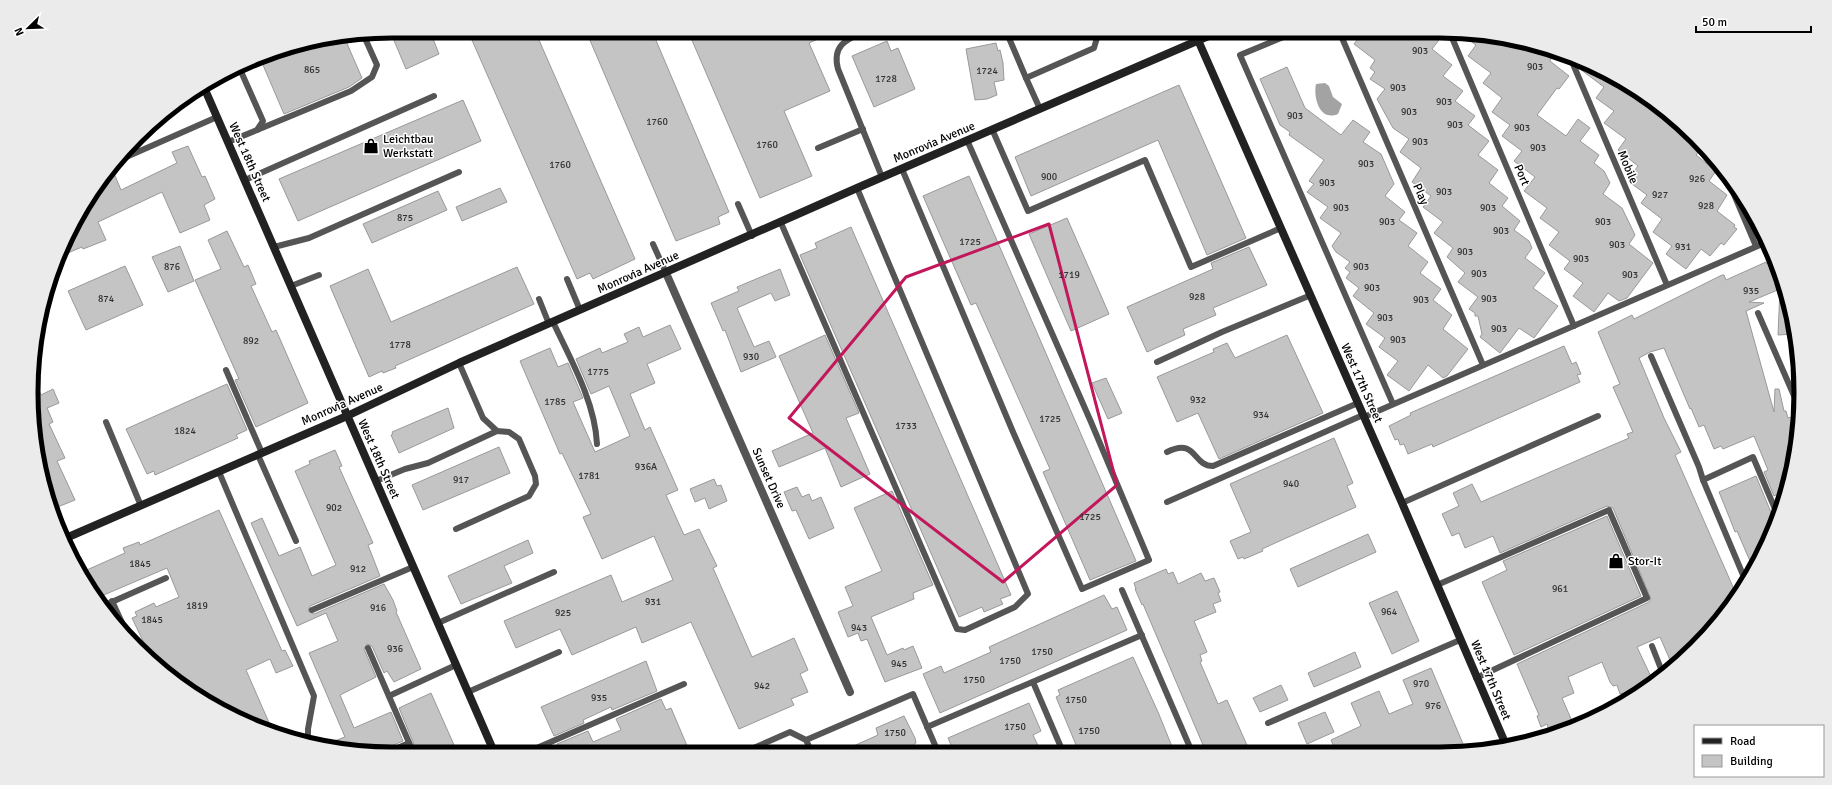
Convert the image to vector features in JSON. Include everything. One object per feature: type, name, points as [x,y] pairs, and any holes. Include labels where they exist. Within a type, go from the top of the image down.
[{"type":"street","name":"Monrovia Avenue","points":[[69,537],[347,416],[459,363],[1203,38]]},
{"type":"street","name":"West 17th Street","points":[[1198,40],[1364,416],[1504,741]]},
{"type":"street","name":"West 18th Street","points":[[206,91],[492,747]]},
{"type":"street","name":"Sunset Drive","points":[[666,273],[850,692]]},
{"type":"lane","points":[[852,38],[838,48],[835,57],[882,177]]},
{"type":"lane","points":[[1009,38],[1040,109]]},
{"type":"lane","points":[[1026,78],[1094,48],[1097,38]]},
{"type":"lane","points":[[1282,38],[1240,56],[1393,404]]},
{"type":"lane","name":"Play","points":[[1342,38],[1482,366]]},
{"type":"lane","points":[[228,142],[351,91],[372,77],[377,66],[365,39]]},
{"type":"lane","name":"Port","points":[[1452,39],[1574,326]]},
{"type":"lane","name":"Mobile","points":[[1573,64],[1667,286]]},
{"type":"lane","points":[[241,72],[263,121],[257,130]]},
{"type":"lane","points":[[245,180],[434,96]]},
{"type":"lane","points":[[129,156],[217,117]]},
{"type":"lane","points":[[818,148],[862,129]]},
{"type":"lane","points":[[992,130],[1028,211],[1145,160],[1190,267],[1281,228]]},
{"type":"lane","points":[[902,169],[1010,425],[1082,589],[1129,569],[1149,560],[1091,422],[967,140]]},
{"type":"lane","points":[[274,247],[309,238],[459,172]]},
{"type":"lane","points":[[781,223],[957,629],[965,630],[1015,607],[1028,594],[857,188]]},
{"type":"lane","points":[[1736,200],[1756,246]]},
{"type":"lane","points":[[738,204],[752,236]]},
{"type":"lane","points":[[653,244],[666,273]]},
{"type":"lane","points":[[1167,502],[1761,244]]},
{"type":"lane","points":[[291,286],[319,276]]},
{"type":"lane","points":[[567,279],[580,310]]},
{"type":"lane","points":[[1156,362],[1222,332],[1311,295]]},
{"type":"lane","points":[[538,299],[585,394],[595,424],[597,444]]},
{"type":"lane","points":[[1758,313],[1794,395]]},
{"type":"lane","points":[[1651,356],[1699,467],[1702,480],[1743,576]]},
{"type":"lane","points":[[459,363],[484,418],[497,431]]},
{"type":"lane","points":[[226,370],[296,541]]},
{"type":"lane","points":[[1167,452],[1178,446],[1185,447],[1207,465],[1213,466],[1358,403]]},
{"type":"lane","points":[[1402,503],[1598,416]]},
{"type":"lane","points":[[106,422],[141,506]]},
{"type":"lane","points":[[376,481],[405,469],[428,463],[497,431],[509,432],[519,439],[535,476],[536,484],[529,496],[456,529]]},
{"type":"lane","points":[[1702,480],[1752,457],[1774,508]]},
{"type":"lane","points":[[219,472],[314,696],[308,737]]},
{"type":"lane","points":[[1437,585],[1609,510],[1647,598],[1476,678]]},
{"type":"lane","points":[[312,610],[413,567]]},
{"type":"lane","points":[[438,623],[554,572]]},
{"type":"lane","points":[[108,603],[166,578]]},
{"type":"lane","points":[[1122,590],[1190,747]]},
{"type":"lane","points":[[112,601],[120,619]]},
{"type":"lane","points":[[927,727],[1142,635]]},
{"type":"lane","points":[[1268,724],[1460,640]]},
{"type":"lane","points":[[1652,646],[1661,669]]},
{"type":"lane","points":[[368,648],[411,747]]},
{"type":"lane","points":[[468,692],[559,652]]},
{"type":"lane","points":[[389,696],[456,666]]},
{"type":"lane","points":[[1033,682],[1061,747]]},
{"type":"lane","points":[[539,747],[684,684]]},
{"type":"lane","points":[[806,740],[913,694],[936,747]]},
{"type":"lane","points":[[756,747],[790,732],[806,740],[809,747]]},
{"type":"lane","points":[[400,747],[409,743]]},
{"type":"highlighted area","points":[[1049,224],[1117,485],[1003,582],[789,418],[906,277]]},
{"type":"shaded area","points":[[1325,83],[1329,86],[1333,97],[1342,104],[1338,114],[1332,116],[1322,112],[1317,102],[1315,90],[1316,84]]},
{"type":"building","points":[[393,38],[433,38],[439,54],[406,69]]},
{"type":"building","points":[[471,38],[538,38],[635,259],[593,279],[590,273],[577,279]]},
{"type":"building","points":[[589,38],[655,38],[729,212],[718,217],[720,224],[676,241]]},
{"type":"building","points":[[691,38],[820,38],[809,43],[830,91],[784,111],[812,176],[760,198]]},
{"type":"building","points":[[1359,38],[1440,38],[1432,49],[1452,65],[1443,76],[1463,91],[1455,101],[1475,116],[1468,125],[1489,141],[1478,155],[1498,170],[1489,183],[1508,198],[1502,206],[1520,221],[1514,230],[1529,241],[1532,248],[1525,258],[1545,273],[1533,288],[1558,306],[1534,338],[1519,328],[1500,353],[1480,337],[1482,334],[1478,316],[1475,316],[1475,313],[1469,309],[1478,297],[1458,282],[1465,273],[1447,257],[1453,248],[1434,233],[1443,222],[1423,207],[1431,196],[1412,182],[1421,168],[1400,152],[1409,139],[1393,128],[1377,99],[1385,89],[1370,79],[1375,72],[1370,68],[1375,60],[1354,44]]},
{"type":"building","points":[[1468,39],[1509,45],[1552,57],[1550,61],[1569,76],[1559,89],[1557,88],[1537,115],[1566,136],[1578,119],[1590,128],[1580,141],[1599,155],[1594,163],[1604,171],[1610,183],[1603,194],[1622,208],[1635,235],[1629,244],[1653,263],[1627,298],[1619,301],[1608,293],[1594,312],[1573,296],[1583,283],[1564,269],[1570,261],[1549,245],[1559,232],[1540,218],[1547,208],[1524,191],[1535,177],[1514,161],[1522,151],[1502,136],[1510,125],[1492,112],[1502,98],[1483,83],[1491,73],[1468,56],[1476,45]]},
{"type":"building","points":[[346,41],[362,78],[349,87],[284,114],[262,63],[301,50]]},
{"type":"building","points":[[887,41],[891,51],[898,48],[915,89],[874,107],[852,56]]},
{"type":"building","points":[[996,43],[998,51],[1000,50],[1003,63],[1004,80],[994,82],[997,95],[987,99],[975,100],[966,49]]},
{"type":"building","points":[[1287,67],[1305,108],[1341,135],[1353,120],[1370,132],[1363,142],[1381,154],[1394,184],[1385,196],[1405,212],[1399,220],[1417,233],[1408,246],[1428,262],[1420,273],[1441,289],[1433,300],[1452,315],[1443,329],[1468,349],[1447,376],[1443,378],[1428,365],[1409,391],[1387,375],[1398,361],[1379,347],[1385,338],[1366,324],[1374,313],[1353,296],[1359,288],[1346,278],[1350,272],[1345,268],[1350,262],[1336,252],[1332,246],[1341,233],[1320,218],[1328,207],[1307,192],[1314,184],[1309,181],[1324,160],[1289,135],[1290,132],[1280,125],[1260,79]]},
{"type":"building","points":[[1579,67],[1617,85],[1655,111],[1699,151],[1696,155],[1716,171],[1709,181],[1727,195],[1717,211],[1735,225],[1734,227],[1737,229],[1724,245],[1721,243],[1710,256],[1701,249],[1686,269],[1666,254],[1672,246],[1653,232],[1662,219],[1641,203],[1647,195],[1632,184],[1629,178],[1638,166],[1618,150],[1626,139],[1604,123],[1614,111],[1596,98],[1604,87]]},
{"type":"building","points":[[1179,85],[1246,238],[1207,255],[1158,140],[1031,196],[1015,157]]},
{"type":"building","points":[[463,100],[481,141],[298,221],[279,179]]},
{"type":"building","points":[[188,146],[202,177],[205,176],[215,199],[204,205],[210,220],[180,233],[162,192],[98,222],[106,240],[67,253],[85,215],[114,173],[121,190],[177,163],[172,152]]},
{"type":"building","points":[[969,176],[1136,561],[1090,580],[1043,472],[1050,469],[976,303],[971,305],[923,196]]},
{"type":"building","points":[[500,188],[507,202],[462,221],[456,207]]},
{"type":"building","points":[[438,191],[447,210],[372,243],[363,224]]},
{"type":"building","points":[[1067,218],[1109,314],[1071,331],[1029,234]]},
{"type":"building","points":[[851,227],[1011,595],[1000,599],[1003,604],[984,612],[982,607],[959,617],[800,255],[817,248],[815,243]]},
{"type":"building","points":[[227,231],[244,267],[248,265],[256,284],[251,286],[272,332],[276,330],[308,403],[256,427],[235,380],[239,379],[195,280],[221,269],[208,240]]},
{"type":"building","points":[[180,246],[194,281],[168,292],[152,257]]},
{"type":"building","points":[[1249,247],[1267,285],[1213,308],[1216,315],[1183,329],[1185,335],[1147,352],[1127,307],[1213,269],[1211,263]]},
{"type":"building","points":[[1766,262],[1767,264],[1769,263],[1778,290],[1749,302],[1764,303],[1746,311],[1774,412],[1775,389],[1779,389],[1784,411],[1786,411],[1788,418],[1791,417],[1793,422],[1787,462],[1779,494],[1774,496],[1764,472],[1768,470],[1754,436],[1723,449],[1721,446],[1714,449],[1704,425],[1699,427],[1691,408],[1690,409],[1664,348],[1650,352],[1639,358],[1664,418],[1681,452],[1675,455],[1734,589],[1706,626],[1673,659],[1670,660],[1660,637],[1637,647],[1651,677],[1624,695],[1623,693],[1620,694],[1617,685],[1613,686],[1610,682],[1602,662],[1568,677],[1574,693],[1562,698],[1572,721],[1549,729],[1547,724],[1541,727],[1537,716],[1539,715],[1517,664],[1649,602],[1651,599],[1613,508],[1607,506],[1500,553],[1493,536],[1465,548],[1459,533],[1452,536],[1442,514],[1459,506],[1453,493],[1472,484],[1481,502],[1629,438],[1627,434],[1633,432],[1613,387],[1620,384],[1598,332],[1632,315],[1634,319],[1722,275],[1724,275],[1726,280]]},
{"type":"building","points":[[125,266],[143,305],[86,330],[68,291]]},
{"type":"building","points":[[517,267],[534,304],[395,366],[396,368],[383,373],[382,371],[369,377],[330,286],[368,269],[391,322]]},
{"type":"building","points":[[780,269],[790,295],[775,301],[771,293],[737,308],[754,347],[769,341],[776,357],[741,372],[725,330],[723,331],[711,303],[739,291],[737,287]]},
{"type":"building","points":[[1780,294],[1789,334],[1778,335]]},
{"type":"building","points":[[670,325],[681,349],[647,364],[655,383],[630,394],[645,430],[650,427],[678,490],[666,495],[684,535],[699,529],[717,566],[713,568],[752,657],[794,638],[808,670],[800,674],[808,692],[791,699],[794,705],[739,729],[691,622],[642,643],[636,627],[572,655],[560,629],[516,648],[504,621],[611,575],[622,602],[673,580],[654,536],[602,559],[583,517],[591,514],[562,453],[560,454],[520,361],[550,348],[558,367],[568,363],[583,398],[573,402],[595,452],[630,436],[609,386],[591,394],[576,359],[600,348],[602,353],[628,342],[624,334],[639,327],[643,337]]},
{"type":"building","points":[[825,335],[859,413],[846,418],[870,474],[841,487],[825,448],[779,467],[772,451],[813,433],[779,356]]},
{"type":"building","points":[[1287,335],[1323,413],[1219,459],[1198,413],[1177,422],[1157,377],[1214,352],[1213,349],[1227,343],[1235,358]]},
{"type":"building","points":[[1564,346],[1572,364],[1576,362],[1581,374],[1577,375],[1580,382],[1433,447],[1432,444],[1408,454],[1404,444],[1400,445],[1398,439],[1395,440],[1389,426],[1411,415],[1410,413]]},
{"type":"building","points":[[1106,378],[1122,413],[1108,419],[1092,383]]},
{"type":"building","points":[[227,384],[247,430],[236,435],[238,438],[155,475],[154,471],[147,474],[126,429]]},
{"type":"building","points":[[38,388],[41,395],[53,389],[59,403],[47,408],[53,422],[49,424],[65,458],[57,461],[75,500],[57,507],[50,484],[41,439]]},
{"type":"building","points":[[448,408],[454,428],[399,453],[391,435],[393,434],[392,432]]},
{"type":"building","points":[[1334,438],[1353,483],[1347,486],[1356,507],[1262,549],[1263,551],[1244,559],[1243,557],[1238,559],[1230,541],[1251,532],[1230,484]]},
{"type":"building","points":[[499,447],[510,473],[423,510],[412,485]]},
{"type":"building","points":[[335,450],[342,466],[339,467],[373,543],[368,545],[380,576],[310,606],[308,611],[314,614],[384,584],[393,600],[397,611],[396,612],[421,669],[394,682],[387,671],[384,673],[372,646],[367,644],[364,649],[376,677],[340,695],[354,728],[391,712],[403,741],[389,747],[333,742],[345,737],[309,653],[338,641],[326,613],[297,626],[251,523],[262,518],[279,556],[300,547],[312,576],[336,565],[295,471],[310,464],[309,461]]},
{"type":"building","points":[[1756,476],[1772,515],[1751,562],[1737,531],[1735,532],[1719,492]]},
{"type":"building","points":[[714,479],[717,486],[721,485],[727,501],[709,509],[705,498],[695,502],[690,489]]},
{"type":"building","points":[[797,487],[802,497],[809,494],[812,501],[821,497],[834,528],[809,539],[796,510],[792,511],[784,492]]},
{"type":"building","points":[[892,491],[933,585],[913,593],[914,599],[871,617],[887,655],[903,648],[904,650],[913,646],[922,668],[885,682],[867,639],[861,641],[858,633],[848,637],[838,612],[853,606],[845,587],[882,571],[854,508]]},
{"type":"building","points":[[219,510],[282,651],[285,650],[293,666],[276,673],[270,659],[246,670],[270,725],[215,700],[177,674],[146,646],[132,618],[137,616],[135,612],[154,603],[156,607],[179,597],[167,568],[102,596],[85,571],[125,553],[123,548],[139,542],[140,545]]},
{"type":"building","points":[[1607,516],[1641,596],[1514,655],[1482,582],[1507,570],[1503,561]]},
{"type":"building","points":[[1368,534],[1376,552],[1298,587],[1290,569]]},
{"type":"building","points":[[528,540],[533,553],[504,566],[512,583],[461,604],[448,576]]},
{"type":"building","points":[[1166,569],[1168,574],[1173,572],[1178,584],[1201,573],[1205,581],[1214,578],[1220,592],[1218,593],[1221,601],[1213,604],[1216,612],[1194,621],[1207,652],[1200,655],[1202,661],[1200,662],[1218,704],[1227,700],[1248,747],[1204,747],[1143,604],[1142,605],[1135,589],[1134,583]]},
{"type":"building","points":[[1397,591],[1419,641],[1392,654],[1369,603]]},
{"type":"building","points":[[1104,595],[1112,609],[1117,607],[1127,630],[940,713],[923,674],[941,666],[944,673],[991,652],[989,647]]},
{"type":"building","points":[[1355,652],[1361,667],[1314,687],[1308,673]]},
{"type":"building","points":[[1133,657],[1172,747],[1077,747],[1056,697],[1060,695],[1058,690]]},
{"type":"building","points":[[646,661],[657,691],[612,710],[611,707],[583,720],[584,723],[554,736],[541,707]]},
{"type":"building","points":[[1431,668],[1464,746],[1334,747],[1331,740],[1361,726],[1351,703],[1379,691],[1389,714],[1413,704],[1403,680]]},
{"type":"building","points":[[1281,685],[1288,700],[1260,712],[1253,698]]},
{"type":"building","points":[[431,693],[455,747],[415,747],[399,708]]},
{"type":"building","points":[[661,699],[666,710],[671,708],[688,747],[558,747],[557,744],[588,731],[593,742],[621,730],[616,719]]},
{"type":"building","points":[[1029,703],[1041,731],[1033,735],[1039,747],[952,747],[948,738]]},
{"type":"building","points":[[1325,712],[1334,732],[1307,744],[1298,723]]},
{"type":"building","points":[[904,716],[915,738],[915,747],[851,747],[878,735],[876,728]]},
{"type":"place","name":"Leichtbau Werkstatt","points":[[371,146]]},
{"type":"place","name":"Stor-It","points":[[1616,561]]}]
